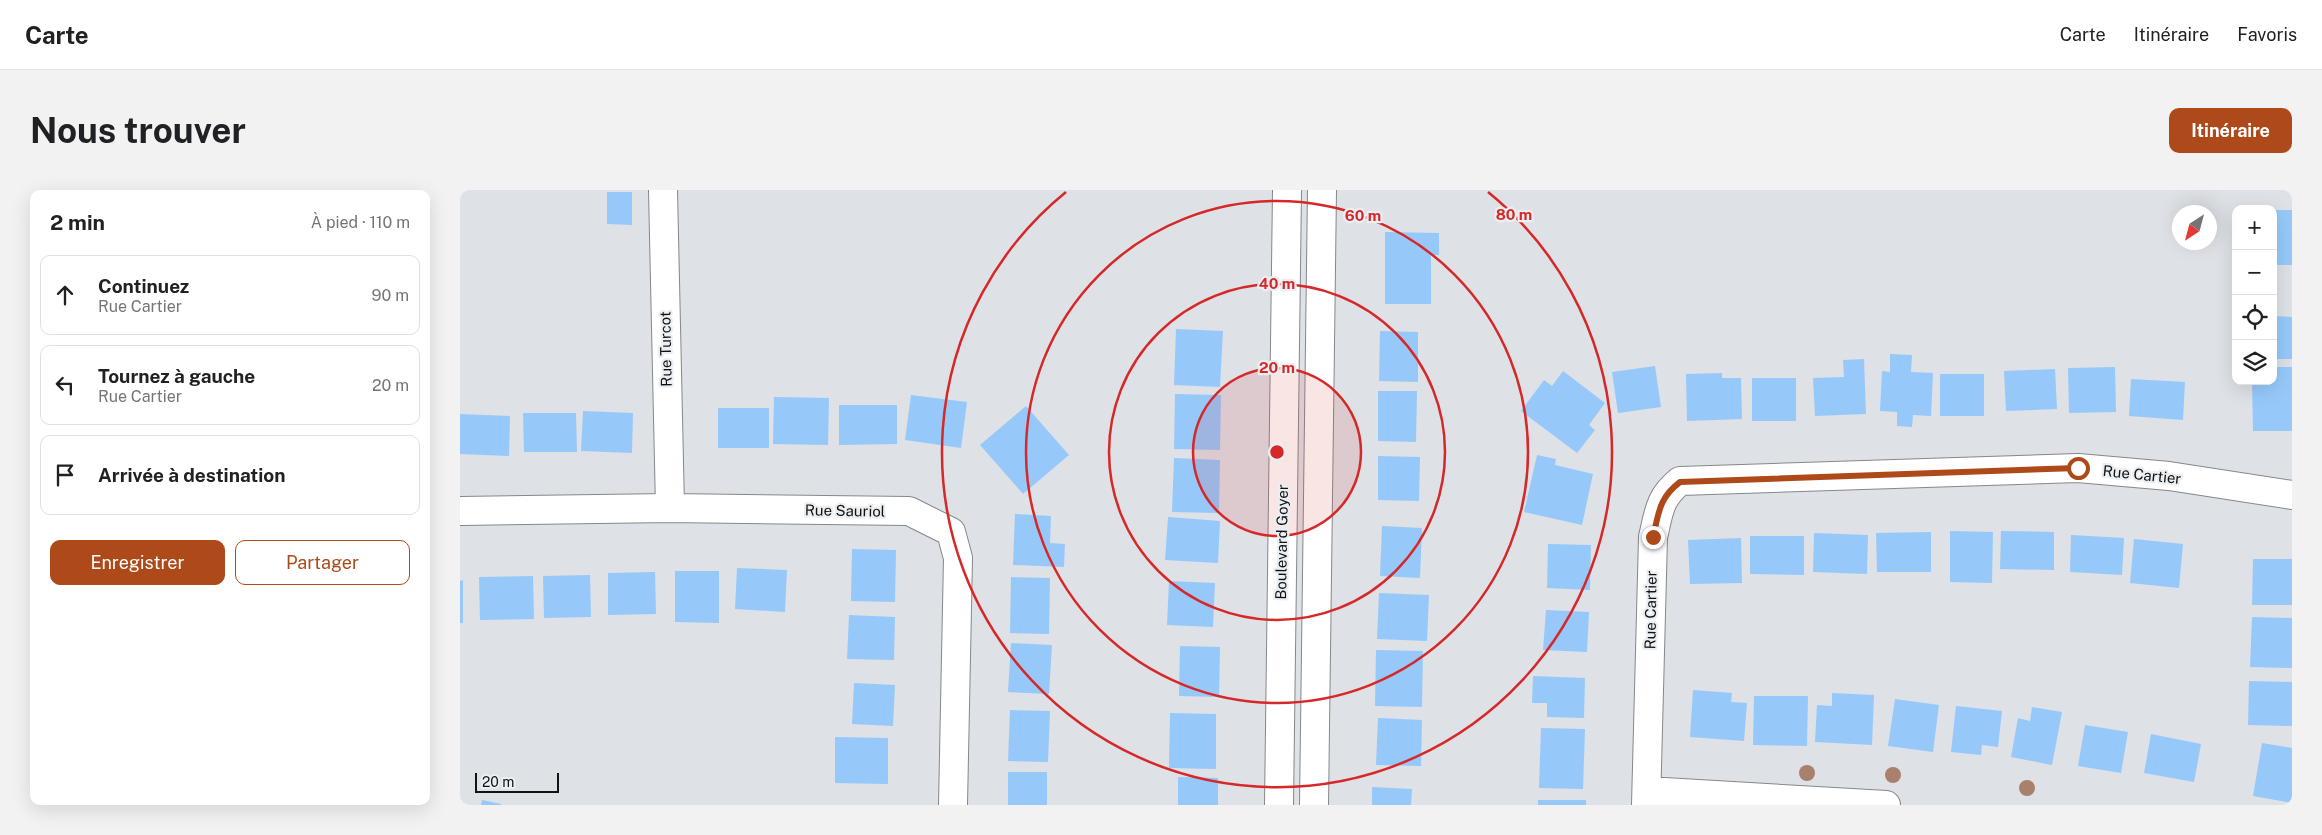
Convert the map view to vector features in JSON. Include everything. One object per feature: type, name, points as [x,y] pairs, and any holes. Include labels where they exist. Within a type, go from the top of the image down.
[{"type":"street","name":"Rue Turcot","points":[[662,190],[670,508]]},
{"type":"street","name":"Boulevard Goyer","points":[[1279,805],[1287,190]]},
{"type":"street","points":[[1314,805],[1322,190]]},
{"type":"street","name":"Rue Cartier","points":[[1646,798],[1653,537],[1661,502],[1669,490],[1680,482],[2078,468],[2169,476],[2292,495]]},
{"type":"street","name":"Rue Sauriol","points":[[460,511],[670,508],[909,511],[951,532],[958,558],[953,805]]},
{"type":"street","points":[[1646,798],[1886,805]]},
{"type":"building","points":[[607,192],[632,192],[632,225],[607,224]]},
{"type":"building","points":[[2277,210],[2292,210],[2292,265],[2277,265]]},
{"type":"building","points":[[1385,232],[1439,233],[1439,255],[1431,255],[1431,304],[1385,304]]},
{"type":"building","points":[[2277,316],[2292,317],[2292,359],[2277,359]]},
{"type":"building","points":[[1176,329],[1223,331],[1220,387],[1174,385]]},
{"type":"building","points":[[1380,331],[1418,332],[1418,382],[1379,381]]},
{"type":"building","points":[[1890,354],[1912,355],[1911,372],[1933,373],[1931,416],[1913,415],[1912,427],[1897,426],[1897,412],[1880,411],[1882,371],[1890,372]]},
{"type":"building","points":[[1864,359],[1866,414],[1815,416],[1813,378],[1844,377],[1843,360]]},
{"type":"building","points":[[1655,366],[1661,407],[1618,413],[1612,372]]},
{"type":"building","points":[[2115,367],[2116,412],[2069,413],[2068,368]]},
{"type":"building","points":[[2277,367],[2292,367],[2292,431],[2253,431],[2252,385],[2277,385]]},
{"type":"building","points":[[2055,369],[2057,409],[2006,411],[2004,371]]},
{"type":"building","points":[[1563,371],[1605,403],[1589,425],[1595,430],[1577,453],[1521,411],[1544,380],[1552,386]]},
{"type":"building","points":[[1722,373],[1722,378],[1741,378],[1742,419],[1687,421],[1686,374]]},
{"type":"building","points":[[1940,374],[1984,374],[1984,416],[1940,416]]},
{"type":"building","points":[[1752,378],[1796,378],[1796,421],[1752,421]]},
{"type":"building","points":[[2131,379],[2185,382],[2183,420],[2129,416]]},
{"type":"building","points":[[1378,391],[1417,391],[1416,442],[1378,441]]},
{"type":"building","points":[[1175,394],[1221,395],[1220,450],[1174,449]]},
{"type":"building","points":[[911,395],[967,402],[961,448],[905,440]]},
{"type":"building","points":[[774,397],[829,398],[828,445],[773,444]]},
{"type":"building","points":[[839,405],[897,405],[897,444],[839,445]]},
{"type":"building","points":[[1026,406],[1069,455],[1023,494],[980,445]]},
{"type":"building","points":[[718,408],[769,408],[769,448],[718,448]]},
{"type":"building","points":[[583,411],[633,413],[632,453],[581,451]]},
{"type":"building","points":[[523,413],[576,413],[577,452],[524,452]]},
{"type":"building","points":[[460,414],[510,416],[509,456],[460,454]]},
{"type":"building","points":[[1537,455],[1556,459],[1555,465],[1593,474],[1582,525],[1524,512]]},
{"type":"building","points":[[1378,456],[1420,457],[1419,501],[1378,500]]},
{"type":"building","points":[[1174,458],[1220,460],[1219,513],[1172,512]]},
{"type":"building","points":[[1015,514],[1051,516],[1050,543],[1065,544],[1064,567],[1013,565]]},
{"type":"building","points":[[1168,517],[1220,521],[1218,563],[1165,560]]},
{"type":"building","points":[[1382,526],[1422,528],[1420,578],[1380,576]]},
{"type":"building","points":[[1950,531],[1993,532],[1992,583],[1950,582]]},
{"type":"building","points":[[2001,531],[2054,532],[2054,570],[2000,569]]},
{"type":"building","points":[[1931,532],[1931,572],[1877,572],[1876,533]]},
{"type":"building","points":[[1814,533],[1868,535],[1867,574],[1813,572]]},
{"type":"building","points":[[2071,535],[2124,538],[2122,575],[2070,572]]},
{"type":"building","points":[[1750,536],[1804,536],[1804,575],[1750,574]]},
{"type":"building","points":[[1741,538],[1742,583],[1690,584],[1688,540]]},
{"type":"building","points":[[2134,539],[2183,544],[2179,588],[2130,583]]},
{"type":"building","points":[[1548,544],[1591,545],[1590,590],[1547,588]]},
{"type":"building","points":[[852,549],[896,550],[895,602],[851,601]]},
{"type":"building","points":[[2253,559],[2292,559],[2292,605],[2252,605]]},
{"type":"building","points":[[737,568],[787,570],[785,612],[735,609]]},
{"type":"building","points":[[675,571],[719,571],[719,623],[675,622]]},
{"type":"building","points":[[655,572],[656,614],[608,615],[608,573]]},
{"type":"building","points":[[590,575],[591,617],[544,618],[543,576]]},
{"type":"building","points":[[533,576],[534,619],[480,620],[479,577]]},
{"type":"building","points":[[1011,577],[1050,578],[1049,634],[1010,633]]},
{"type":"building","points":[[463,580],[463,623],[460,623],[460,581]]},
{"type":"building","points":[[1169,581],[1215,583],[1213,627],[1167,625]]},
{"type":"building","points":[[1379,593],[1429,595],[1427,641],[1377,639]]},
{"type":"building","points":[[1546,610],[1589,612],[1587,652],[1543,650]]},
{"type":"building","points":[[849,615],[895,617],[894,660],[847,659]]},
{"type":"building","points":[[2252,617],[2292,618],[2292,668],[2250,667]]},
{"type":"building","points":[[1011,643],[1052,645],[1049,694],[1008,692]]},
{"type":"building","points":[[1180,646],[1220,647],[1219,697],[1179,696]]},
{"type":"building","points":[[1376,650],[1423,651],[1422,707],[1375,706]]},
{"type":"building","points":[[1533,676],[1585,678],[1584,718],[1547,717],[1547,703],[1532,703]]},
{"type":"building","points":[[2249,681],[2292,682],[2292,726],[2248,725]]},
{"type":"building","points":[[854,683],[895,685],[893,726],[852,724]]},
{"type":"building","points":[[1693,690],[1732,693],[1731,702],[1747,703],[1744,741],[1690,737]]},
{"type":"building","points":[[1832,693],[1874,695],[1872,745],[1815,742],[1817,705],[1832,706]]},
{"type":"building","points":[[1754,696],[1808,696],[1807,746],[1753,745]]},
{"type":"building","points":[[1895,699],[1939,705],[1933,752],[1888,746]]},
{"type":"building","points":[[1956,706],[2002,711],[1998,747],[1982,745],[1981,755],[1951,752]]},
{"type":"building","points":[[2032,707],[2062,712],[2052,765],[2011,757],[2018,718],[2030,721]]},
{"type":"building","points":[[1010,710],[1050,711],[1048,762],[1008,761]]},
{"type":"building","points":[[1170,713],[1216,714],[1216,769],[1169,768]]},
{"type":"building","points":[[1378,718],[1422,720],[1421,766],[1376,765]]},
{"type":"building","points":[[2085,725],[2128,732],[2121,773],[2078,766]]},
{"type":"building","points":[[1541,728],[1585,729],[1583,789],[1539,788]]},
{"type":"building","points":[[2151,734],[2201,744],[2194,782],[2144,773]]},
{"type":"building","points":[[835,737],[888,738],[888,784],[835,783]]},
{"type":"building","points":[[2262,743],[2292,748],[2292,803],[2253,796]]},
{"type":"building","points":[[1008,772],[1047,772],[1047,805],[1008,805]]},
{"type":"building","points":[[1178,777],[1218,778],[1218,805],[1178,805]]},
{"type":"building","points":[[1372,787],[1412,789],[1411,805],[1372,805]]},
{"type":"building","points":[[482,800],[501,804],[501,805],[481,805]]},
{"type":"building","points":[[1538,800],[1586,800],[1586,805],[1538,805]]},
{"type":"route","points":[[1653,537],[1661,502],[1669,490],[1680,482],[2078,468]]}]
